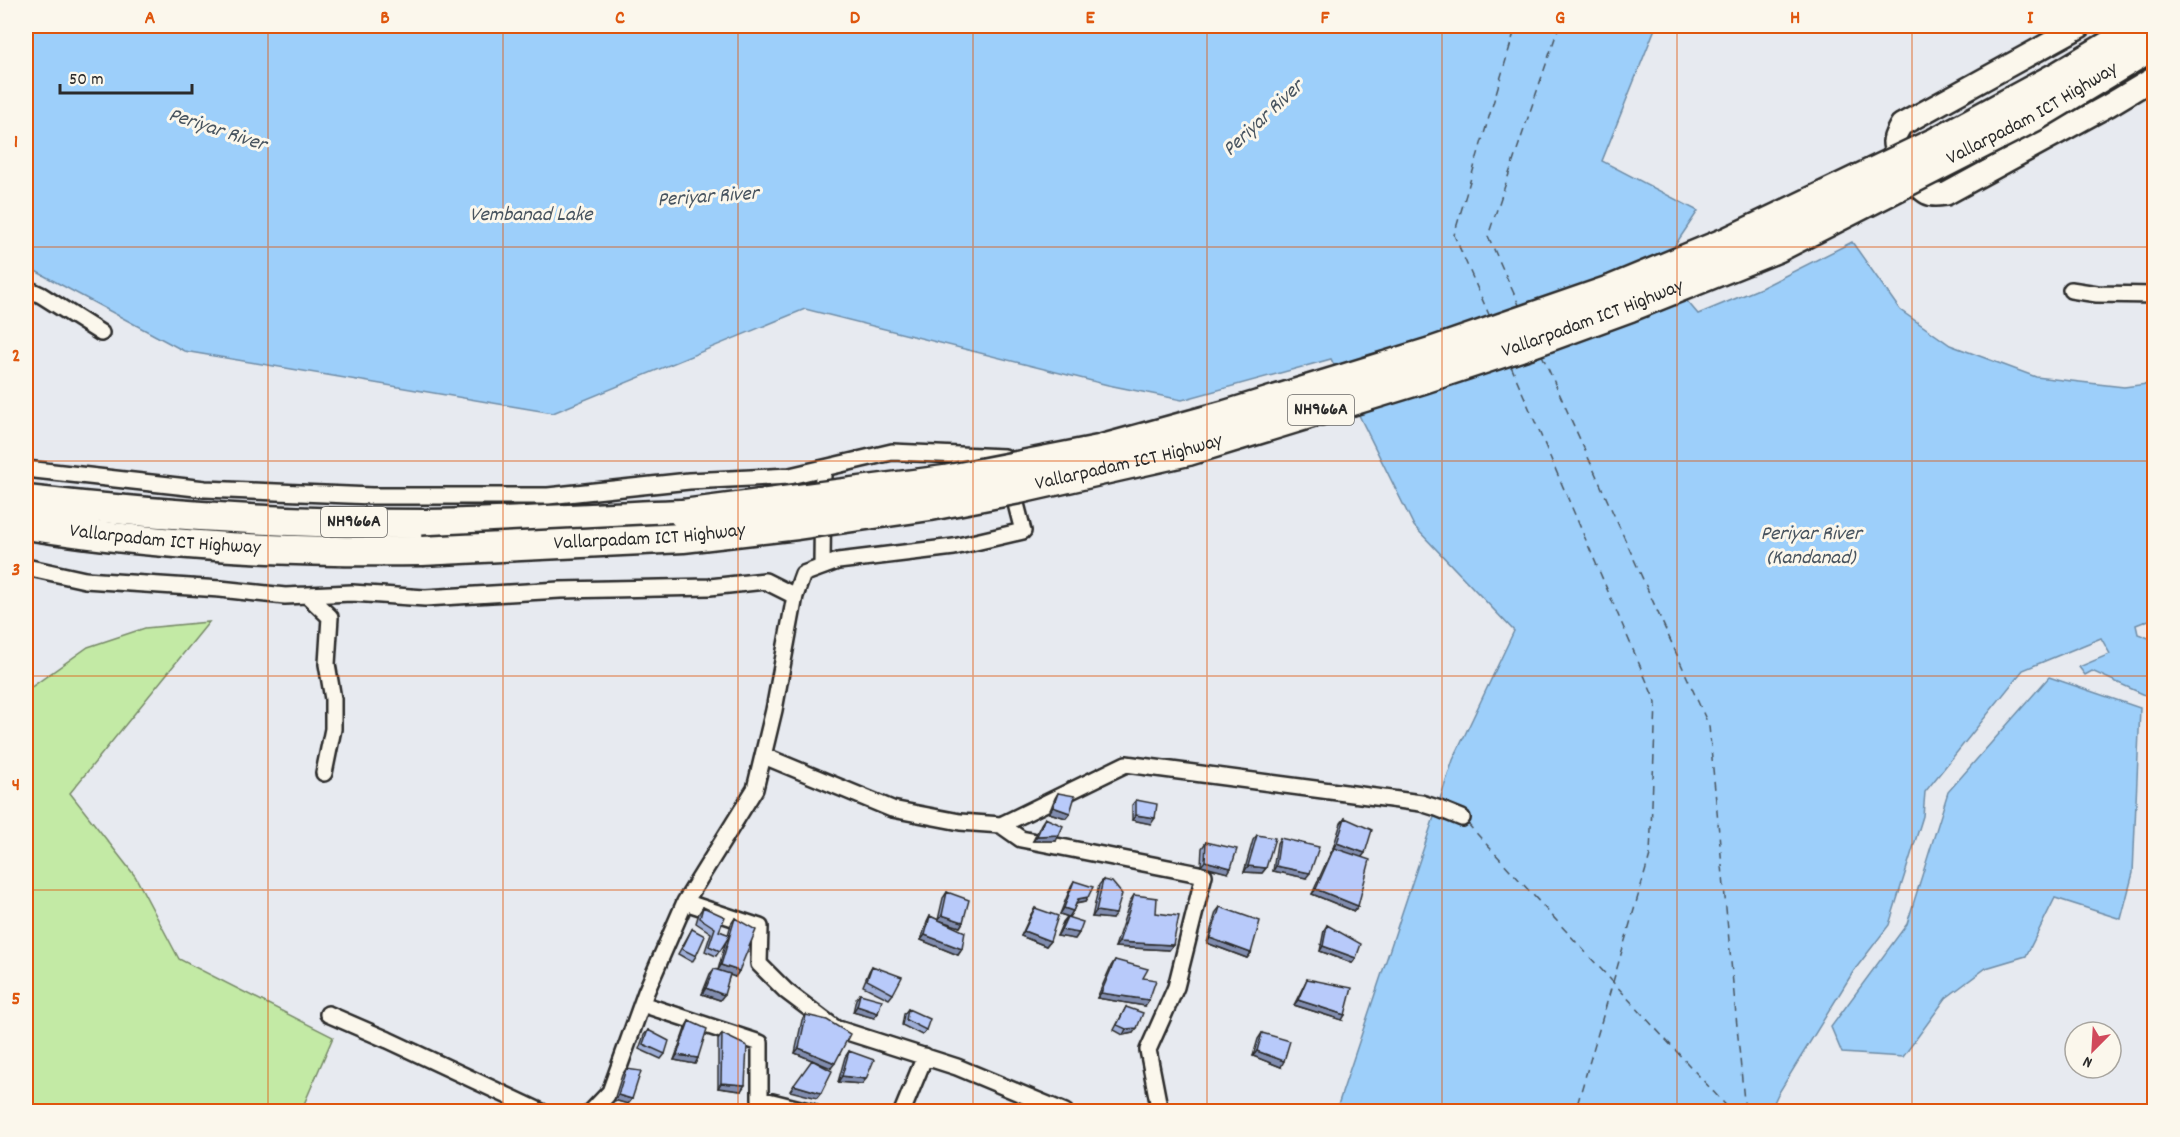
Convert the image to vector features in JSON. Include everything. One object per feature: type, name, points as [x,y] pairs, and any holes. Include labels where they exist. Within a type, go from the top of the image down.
[{"type":"highway","name":"Vallarpadam ICT Highway","points":[[26,500],[115,510],[245,519],[424,524],[683,514],[945,480],[1099,450],[1226,415],[1420,356],[1613,289],[1729,241],[1934,143],[2060,75],[2142,26]]},
{"type":"highway","name":"Vallarpadam ICT Highway","points":[[26,525],[130,540],[237,548],[338,552],[434,550],[683,538],[930,506],[1112,469],[1188,451],[1423,379],[1630,307],[1777,249],[2036,116],[2154,45]]},
{"type":"street","points":[[2080,26],[1901,125],[1896,132],[1894,150],[1921,189],[1930,195],[1946,194],[2154,78]]},
{"type":"street","points":[[26,288],[101,333]]},
{"type":"street","points":[[2071,290],[2097,294],[2154,295]]},
{"type":"street","points":[[26,469],[205,489],[372,496],[548,496],[689,481],[790,476],[892,452],[1004,457],[1023,531],[954,547],[838,561],[803,574],[795,596],[764,756],[755,789],[684,902],[642,1004],[610,1092],[591,1112]]},
{"type":"street","points":[[822,567],[823,469]]},
{"type":"street","points":[[26,567],[85,580],[209,588],[285,596],[352,594],[425,597],[572,590],[710,587],[765,581],[795,596]]},
{"type":"street","points":[[307,595],[330,617],[327,664],[333,699],[333,729],[324,773]]},
{"type":"street","points":[[764,756],[892,809],[960,822],[1000,825],[1021,839],[1204,874],[1176,987],[1148,1050],[1160,1112]]},
{"type":"street","points":[[1000,825],[1126,764],[1421,803],[1462,818]]},
{"type":"street","points":[[684,902],[760,927],[759,964],[786,991],[835,1028],[957,1067],[1065,1112]]},
{"type":"street","points":[[642,1004],[760,1043],[760,1099],[812,1112]]},
{"type":"street","points":[[328,1014],[542,1112]]},
{"type":"street","points":[[902,1112],[925,1056]]},
{"type":"green space","points":[[209,622],[70,793],[135,876],[179,959],[333,1037],[301,1111],[26,1111],[26,691],[88,647],[145,628]]},
{"type":"water","points":[[26,26],[1656,26],[1602,161],[1698,211],[1665,260],[1681,294],[1698,314],[1761,288],[1852,242],[1900,310],[1950,345],[2036,377],[2124,387],[2154,383],[2154,618],[2136,625],[2138,634],[2154,640],[2154,699],[2092,671],[2085,675],[2079,667],[2110,654],[2101,638],[2023,670],[1925,792],[1923,816],[1889,925],[1853,972],[1778,1094],[1770,1111],[1336,1111],[1453,760],[1514,631],[1414,526],[1331,359],[1182,400],[1108,385],[805,309],[553,413],[184,351],[26,266]]},
{"type":"water","points":[[2049,677],[2140,708],[2133,873],[2121,919],[2055,898],[2026,956],[1986,968],[1946,998],[1903,1057],[1842,1053],[1831,1027],[1907,924],[1948,792]]},
{"type":"building","points":[[1058,793],[1075,796],[1070,813],[1053,807]]},
{"type":"building","points":[[1136,800],[1157,804],[1155,818],[1136,815]]},
{"type":"building","points":[[1045,818],[1063,826],[1059,835],[1037,836]]},
{"type":"building","points":[[1345,818],[1372,830],[1365,853],[1337,843]]},
{"type":"building","points":[[1257,835],[1275,838],[1266,868],[1248,866]]},
{"type":"building","points":[[1280,838],[1319,847],[1310,873],[1276,866]]},
{"type":"building","points":[[1206,842],[1237,849],[1231,868],[1205,861]]},
{"type":"building","points":[[1334,848],[1370,860],[1358,906],[1316,889]]},
{"type":"building","points":[[1103,880],[1112,882],[1122,894],[1116,914],[1096,911]]},
{"type":"building","points":[[1074,881],[1093,887],[1088,897],[1078,899],[1073,911],[1064,908]]},
{"type":"building","points":[[947,892],[969,900],[963,922],[942,915]]},
{"type":"building","points":[[1134,895],[1157,898],[1156,913],[1179,916],[1173,945],[1119,942]]},
{"type":"building","points":[[703,907],[725,917],[719,931],[730,935],[720,951],[709,946],[715,928],[700,918]]},
{"type":"building","points":[[1220,907],[1260,921],[1251,953],[1210,938]]},
{"type":"building","points":[[1035,908],[1058,916],[1050,941],[1024,931]]},
{"type":"building","points":[[930,916],[965,932],[962,949],[925,935]]},
{"type":"building","points":[[1067,917],[1083,922],[1079,933],[1061,930]]},
{"type":"building","points":[[735,918],[756,930],[739,971],[721,965]]},
{"type":"building","points":[[1327,925],[1361,944],[1356,958],[1323,946]]},
{"type":"building","points":[[692,929],[705,936],[696,956],[682,949]]},
{"type":"building","points":[[1115,960],[1148,969],[1143,978],[1156,980],[1149,1000],[1101,993]]},
{"type":"building","points":[[872,966],[902,977],[893,994],[867,980]]},
{"type":"building","points":[[714,969],[730,974],[724,995],[706,988]]},
{"type":"building","points":[[1307,979],[1352,988],[1345,1015],[1298,1000]]},
{"type":"building","points":[[860,994],[882,1000],[878,1013],[857,1006]]},
{"type":"building","points":[[1126,1007],[1143,1013],[1137,1028],[1126,1029],[1117,1025]]},
{"type":"building","points":[[908,1009],[930,1019],[926,1030],[906,1020]]},
{"type":"building","points":[[806,1015],[827,1020],[850,1034],[835,1063],[799,1048]]},
{"type":"building","points":[[689,1021],[707,1029],[698,1058],[677,1055]]},
{"type":"building","points":[[648,1030],[669,1041],[665,1054],[643,1044]]},
{"type":"building","points":[[1262,1033],[1290,1041],[1284,1061],[1257,1051]]},
{"type":"building","points":[[722,1034],[747,1046],[745,1085],[721,1083]]},
{"type":"building","points":[[849,1051],[874,1060],[866,1079],[842,1076]]},
{"type":"building","points":[[812,1060],[832,1071],[821,1093],[794,1085]]},
{"type":"building","points":[[626,1069],[641,1071],[632,1099],[618,1095]]},
{"type":"ferry route","points":[[1490,317],[1454,235],[1516,26]]},
{"type":"ferry route","points":[[1520,307],[1488,236],[1559,26]]},
{"type":"ferry route","points":[[1542,355],[1709,726],[1745,1112]]},
{"type":"ferry route","points":[[1511,366],[1656,703],[1650,855],[1575,1112]]},
{"type":"ferry route","points":[[1467,823],[1732,1112]]},
{"type":"water label","name":"Periyar River","points":[[1264,119]]},
{"type":"water label","name":"Periyar River","points":[[217,131]]},
{"type":"water label","name":"Periyar River","points":[[708,198]]},
{"type":"water label","name":"Vembanad Lake","points":[[531,216]]},
{"type":"water label","name":"Periyar River (Kandanad)","points":[[1811,547]]}]
